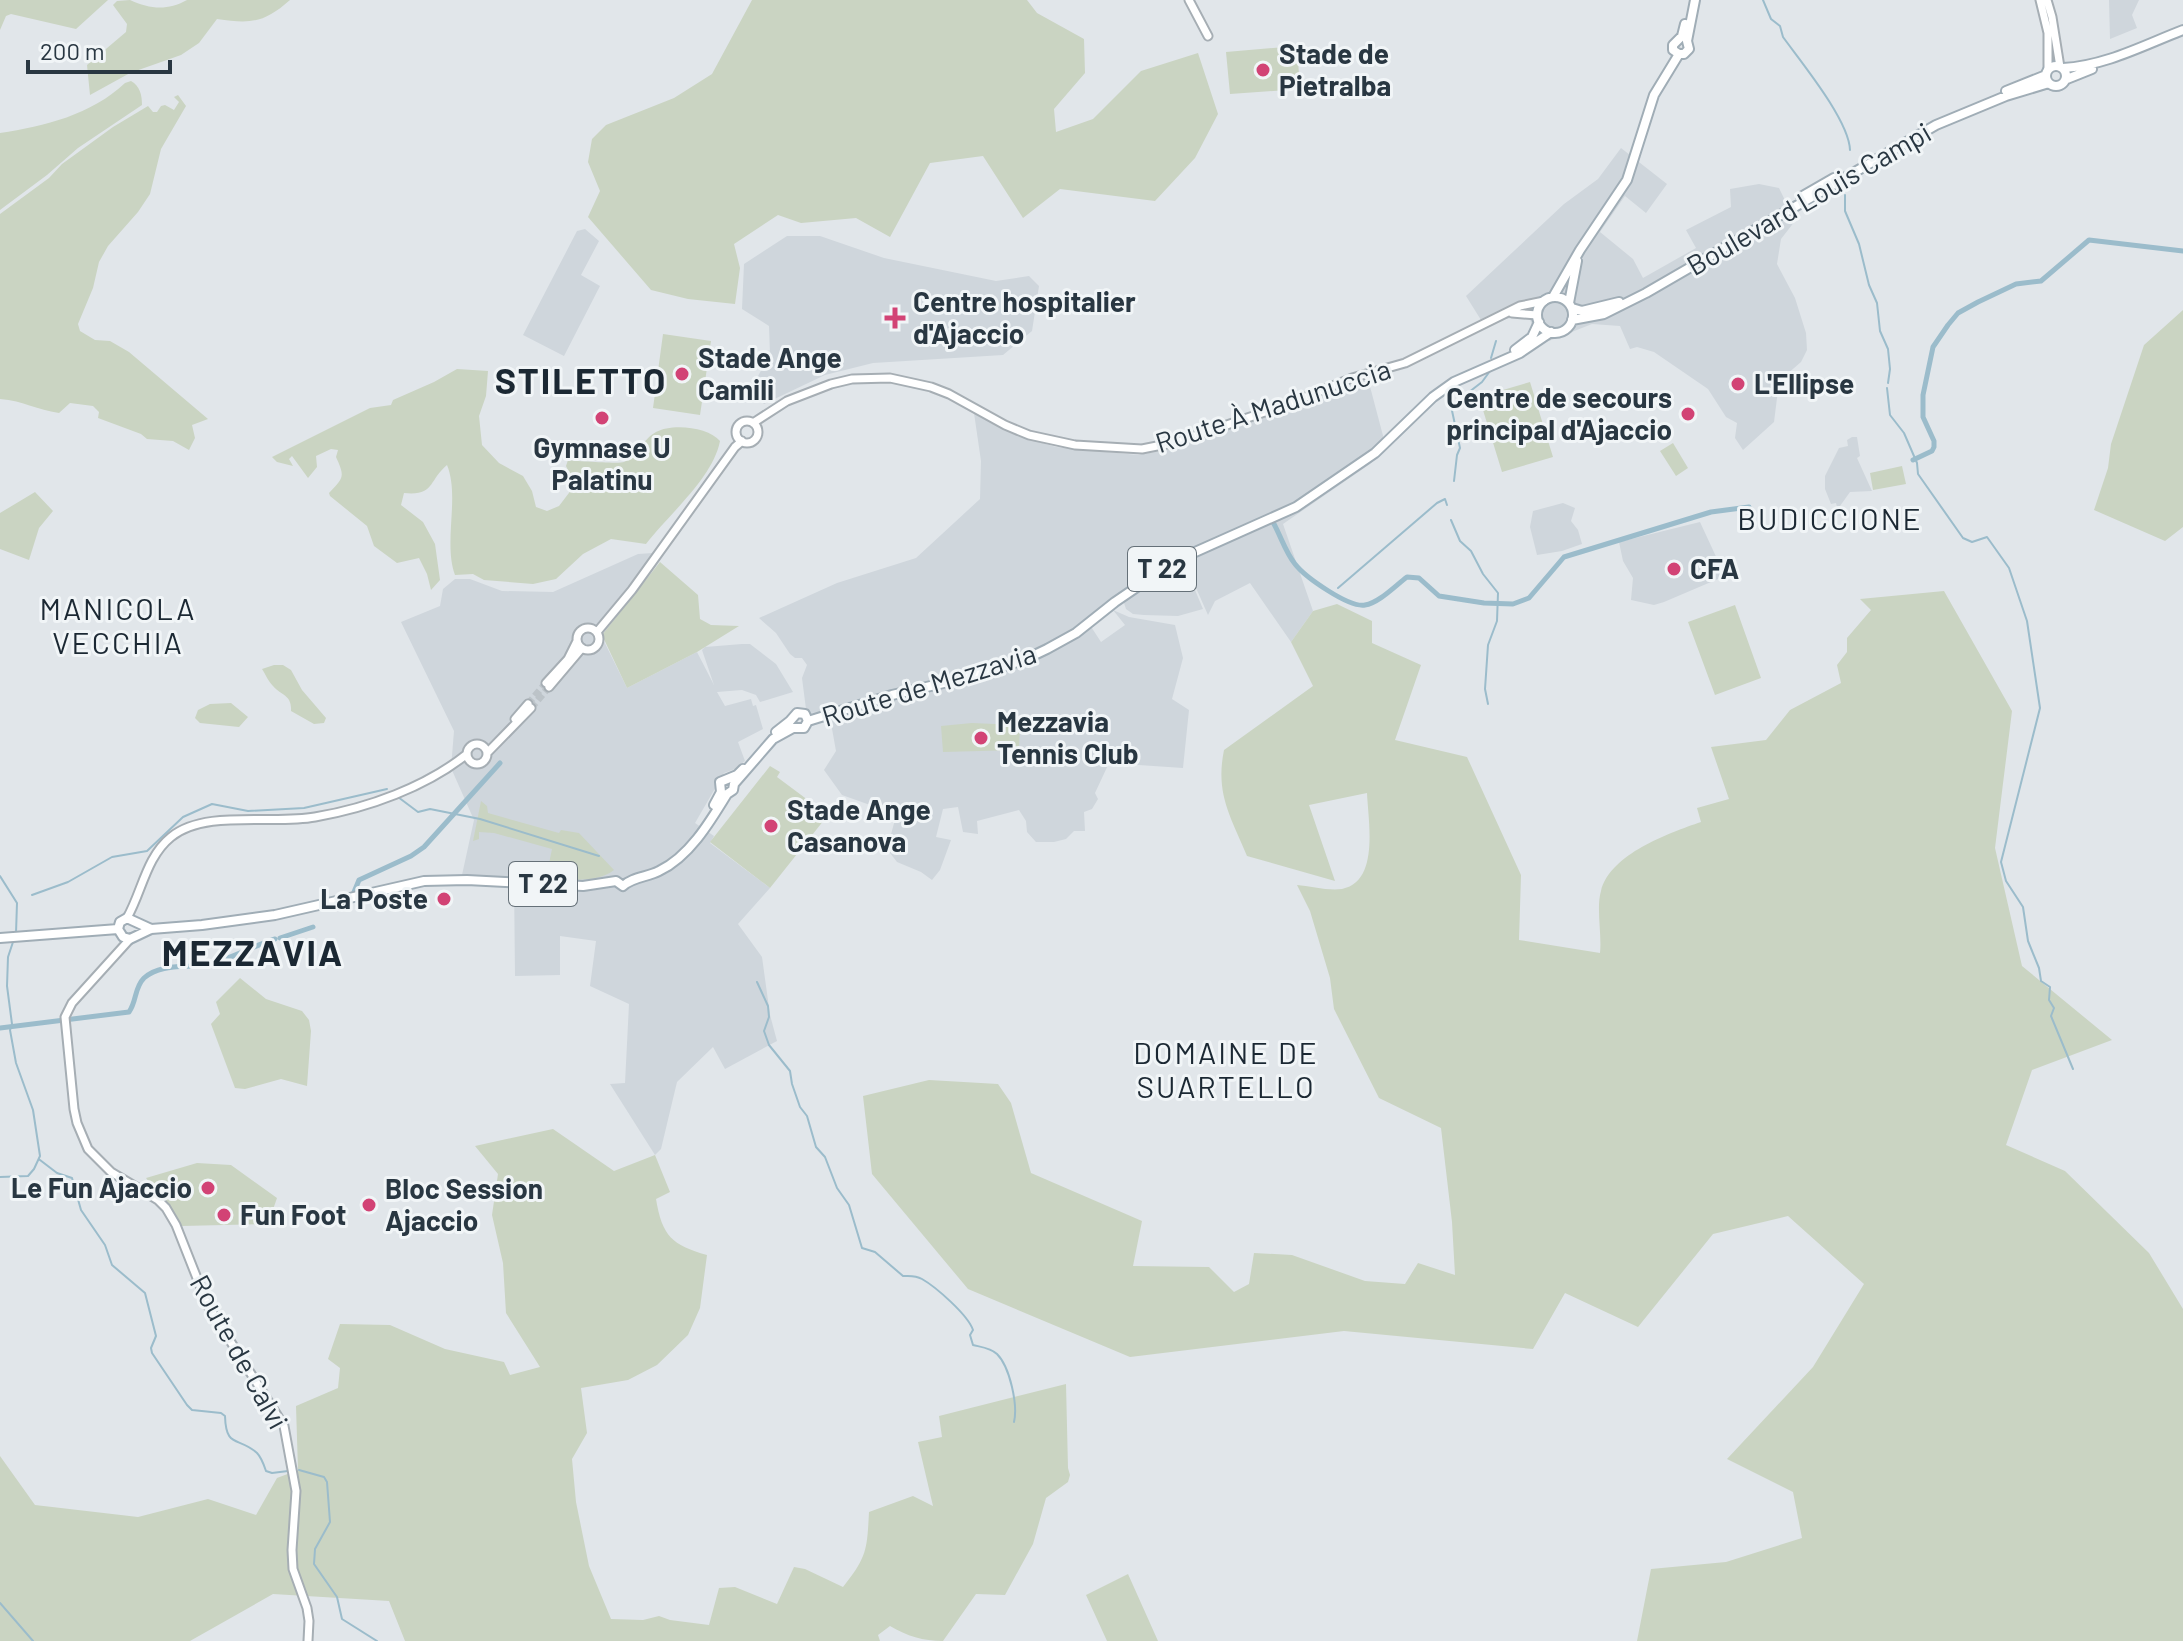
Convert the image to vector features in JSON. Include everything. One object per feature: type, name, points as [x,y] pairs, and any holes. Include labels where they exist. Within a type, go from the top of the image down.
[{"type":"main road","points":[[1189,0],[1208,36]]},
{"type":"main road","points":[[1538,318],[1627,180],[1654,95],[1679,54],[1673,50],[1673,45],[1684,39],[1693,0]]},
{"type":"main road","points":[[2040,0],[2048,33],[2048,76],[2058,87],[2067,79],[2183,33]]},
{"type":"main road","points":[[2047,0],[2061,67],[2067,79]]},
{"type":"main road","points":[[2048,76],[2061,67],[2086,66],[2183,33]]},
{"type":"main road","name":"Boulevard Louis Campi","points":[[1570,306],[1582,311],[1615,303],[1933,120],[2048,76]]},
{"type":"main road","name":"Boulevard Louis Campi","points":[[1572,320],[1604,314],[1646,293],[1936,125],[2048,76]]},
{"type":"main road","points":[[1506,313],[1526,312],[1538,318],[1551,332],[1562,331],[1572,320],[1569,293],[1580,250]]},
{"type":"main road","points":[[1548,299],[1562,298],[1570,306]]},
{"type":"main road","name":"Route À Madunuccia","points":[[755,425],[787,401],[831,384],[852,379],[890,378],[940,390],[1029,435],[1075,445],[1142,449],[1177,442],[1291,403],[1352,378],[1405,363],[1520,306],[1548,299]]},
{"type":"main road","name":"Route de Mezzavia","points":[[808,721],[1024,660],[1076,633],[1175,561],[1296,507],[1375,453],[1433,397],[1532,337],[1538,318]]},
{"type":"main road","name":"Route de Mezzavia","points":[[1490,364],[1520,353],[1551,332]]},
{"type":"main road","points":[[577,639],[587,651],[597,647],[597,632],[650,565],[738,442],[737,429],[740,424],[745,421],[755,425],[758,434],[754,440],[738,442]]},
{"type":"main road","points":[[582,648],[548,685],[575,650],[577,639],[585,629],[597,632]]},
{"type":"main road","points":[[127,937],[155,855],[172,836],[186,828],[213,822],[314,818],[382,799],[469,758],[482,763],[485,750],[506,734],[530,706]]},
{"type":"main road","points":[[800,712],[805,714],[808,721],[801,729],[792,724],[792,716],[800,712]]},
{"type":"main road","name":"Route de Mezzavia","points":[[732,782],[773,739],[792,724]]},
{"type":"main road","points":[[469,758],[473,745],[485,750]]},
{"type":"main road","points":[[720,782],[732,782],[732,792],[724,793],[720,782]]},
{"type":"main road","name":"T 22","points":[[3,938],[127,937],[151,929],[275,915],[424,881],[583,886],[616,881],[622,886],[627,879],[660,871],[678,858],[700,835],[724,793]]},
{"type":"main road","points":[[127,937],[120,922],[133,920],[151,929]]},
{"type":"main road","name":"Route de Calvi","points":[[127,937],[80,993],[65,1017],[77,1123],[88,1149],[111,1172],[166,1208],[176,1225],[208,1306],[284,1426],[294,1470],[293,1569],[309,1621],[308,1641]]},
{"type":"shaded area","points":[[2109,0],[2139,0],[2132,15],[2137,28],[2110,39]]},
{"type":"shaded area","points":[[1621,148],[1667,184],[1646,213],[1625,196],[1600,232],[1633,259],[1643,278],[1696,248],[1686,230],[1731,207],[1730,189],[1759,184],[1779,188],[1795,221],[1781,239],[1777,264],[1795,298],[1806,333],[1807,350],[1778,390],[1774,422],[1743,450],[1735,438],[1737,423],[1726,417],[1708,389],[1654,352],[1637,347],[1630,349],[1620,326],[1592,324],[1549,341],[1532,325],[1529,317],[1506,319],[1486,328],[1466,296],[1564,204],[1598,179]]},
{"type":"shaded area","points":[[585,229],[599,241],[581,275],[600,286],[564,356],[523,335],[577,231]]},
{"type":"shaded area","name":"Centre hospitalier d'Ajaccio","points":[[787,236],[820,236],[884,258],[996,281],[1029,276],[1039,286],[1032,331],[1003,355],[873,363],[825,375],[764,404],[751,389],[770,354],[769,326],[742,309],[744,264]]},
{"type":"shaded area","points":[[1368,379],[1386,447],[1370,464],[1283,524],[1313,611],[1291,642],[1250,583],[1215,601],[1208,615],[1181,554],[1151,569],[1086,619],[1101,642],[1125,625],[1113,610],[1129,617],[1175,625],[1183,658],[1172,699],[1189,710],[1183,768],[1109,763],[1095,793],[1098,799],[1092,809],[1084,812],[1085,831],[1074,831],[1066,839],[1054,842],[1036,842],[1027,832],[1026,821],[1019,810],[977,821],[978,834],[963,832],[958,807],[943,809],[936,837],[951,840],[940,870],[932,880],[897,862],[887,849],[899,805],[870,805],[842,795],[824,770],[836,751],[829,712],[809,713],[806,709],[802,678],[807,665],[802,658],[790,654],[776,633],[759,618],[837,583],[916,558],[980,499],[981,461],[974,413],[1018,436],[1056,447],[1138,455],[1167,450]]},
{"type":"shaded area","points":[[1857,437],[1860,456],[1857,458],[1872,491],[1850,492],[1837,507],[1836,503],[1831,504],[1825,489],[1825,476],[1839,448],[1848,446],[1847,440]]},
{"type":"shaded area","points":[[1563,503],[1575,508],[1571,521],[1578,530],[1582,544],[1537,555],[1530,527],[1533,511]]},
{"type":"shaded area","name":"CFA","points":[[1700,522],[1725,576],[1654,605],[1631,600],[1633,578],[1623,561],[1619,542]]},
{"type":"shaded area","points":[[653,553],[596,625],[627,688],[697,652],[714,685],[702,650],[705,647],[750,644],[776,664],[793,692],[760,702],[756,695],[742,690],[717,692],[725,706],[751,699],[753,706],[756,705],[763,729],[738,742],[745,761],[724,773],[695,823],[714,836],[710,843],[770,888],[738,924],[762,957],[777,1041],[725,1069],[713,1047],[677,1082],[661,1149],[655,1155],[610,1084],[625,1083],[629,1004],[590,986],[596,941],[560,936],[560,975],[515,976],[514,879],[462,875],[474,820],[451,768],[454,731],[401,622],[440,606],[443,589],[455,579],[470,579],[502,591],[553,592],[638,554]]},
{"type":"shaded area","points":[[1184,564],[1203,609],[1178,616],[1133,614],[1126,609],[1124,603],[1130,597]]},
{"type":"green space","points":[[0,0],[108,0],[76,29],[11,14],[6,16],[0,30]]},
{"type":"green space","points":[[130,0],[158,8],[187,0],[290,0],[256,20],[217,19],[199,43],[181,55],[130,73],[90,95],[87,65],[126,32],[127,24],[113,5],[117,1]]},
{"type":"green space","points":[[752,0],[1027,0],[1037,13],[1084,39],[1085,73],[1054,109],[1056,132],[1093,119],[1141,71],[1198,53],[1218,114],[1195,158],[1155,201],[1060,189],[1023,218],[983,156],[930,163],[890,237],[856,218],[801,223],[778,215],[734,244],[740,268],[735,304],[688,299],[651,290],[588,217],[600,191],[588,162],[592,139],[606,125],[674,98],[712,74]]},
{"type":"green space","name":"Stade de Pietralba","points":[[1297,46],[1300,89],[1230,94],[1226,52]]},
{"type":"green space","points":[[131,81],[140,91],[142,105],[78,148],[0,210],[0,133],[67,117],[97,103]]},
{"type":"green space","points":[[178,95],[186,106],[161,149],[150,194],[99,262],[93,288],[78,324],[80,331],[95,340],[110,341],[129,352],[208,419],[192,425],[195,438],[189,450],[173,441],[147,439],[98,418],[99,412],[93,406],[70,403],[59,413],[0,399],[0,214],[49,178],[62,164],[148,106],[153,112],[165,105],[174,110],[179,102],[174,97]]},
{"type":"green space","points":[[2183,310],[2183,527],[2165,541],[2094,510],[2108,468],[2111,444],[2144,345]]},
{"type":"green space","name":"Stade Ange Camili","points":[[663,334],[711,341],[700,415],[653,408]]},
{"type":"green space","points":[[457,369],[488,371],[486,396],[479,416],[482,445],[499,463],[523,476],[532,491],[536,507],[547,511],[559,506],[575,485],[566,466],[568,460],[624,462],[651,435],[671,428],[690,428],[715,436],[720,441],[716,455],[700,482],[646,544],[611,539],[583,554],[556,579],[533,584],[484,580],[473,574],[455,575],[451,548],[452,491],[447,465],[426,490],[404,493],[401,505],[423,522],[435,544],[440,580],[431,590],[419,558],[397,563],[374,546],[367,526],[330,496],[329,493],[342,476],[336,457],[338,450],[331,449],[316,456],[317,467],[308,478],[292,456],[289,459],[293,466],[277,462],[272,457],[370,408],[391,405],[393,400]]},
{"type":"green space","points":[[1530,382],[1553,457],[1502,472],[1479,397]]},
{"type":"green space","points":[[1673,443],[1688,468],[1676,476],[1660,451]]},
{"type":"green space","points":[[1902,466],[1906,484],[1873,490],[1870,473]]},
{"type":"green space","points":[[35,492],[53,511],[39,528],[29,560],[0,549],[0,513]]},
{"type":"green space","points":[[660,562],[698,595],[700,619],[711,625],[739,626],[697,652],[627,688],[602,635]]},
{"type":"green space","points":[[1944,591],[2012,711],[1995,848],[2022,966],[2112,1040],[2032,1070],[2006,1145],[2065,1171],[2149,1253],[2183,1309],[2183,1641],[1637,1641],[1651,1569],[1726,1562],[1802,1538],[1793,1492],[1727,1459],[1813,1367],[1864,1284],[1788,1216],[1713,1234],[1638,1327],[1565,1293],[1533,1349],[1344,1331],[1130,1357],[968,1289],[872,1174],[863,1096],[929,1080],[998,1084],[1011,1103],[1031,1173],[1142,1221],[1133,1266],[1209,1267],[1234,1292],[1249,1284],[1254,1253],[1292,1255],[1365,1281],[1405,1284],[1418,1263],[1455,1275],[1441,1128],[1379,1098],[1334,1009],[1330,978],[1310,911],[1297,885],[1342,889],[1354,884],[1362,875],[1367,863],[1370,833],[1367,793],[1309,805],[1335,881],[1247,856],[1223,793],[1224,750],[1313,686],[1291,642],[1313,611],[1337,604],[1372,621],[1372,643],[1421,665],[1395,740],[1467,757],[1521,875],[1519,940],[1600,953],[1601,891],[1616,866],[1642,847],[1701,822],[1697,808],[1729,799],[1711,747],[1766,740],[1790,710],[1841,683],[1837,665],[1847,652],[1847,638],[1871,610],[1860,599]]},
{"type":"green space","points":[[1735,605],[1761,678],[1715,695],[1688,622]]},
{"type":"green space","points":[[283,665],[291,670],[302,690],[326,718],[324,723],[314,724],[291,711],[288,699],[271,684],[262,669]]},
{"type":"green space","points":[[231,703],[248,717],[239,727],[200,723],[195,718],[198,710],[210,704]]},
{"type":"green space","name":"Mezzavia Tennis Club","points":[[972,723],[1020,725],[1019,750],[943,752],[941,726]]},
{"type":"green space","name":"Stade Ange Casanova","points":[[770,766],[780,772],[777,777],[828,815],[770,888],[710,842]]},
{"type":"green space","points":[[481,801],[487,806],[488,813],[559,833],[561,830],[579,833],[614,870],[590,879],[546,878],[552,849],[494,833],[479,832],[479,839],[473,841]]},
{"type":"green space","points":[[240,978],[266,999],[302,1011],[309,1020],[307,1086],[281,1079],[245,1089],[235,1088],[211,1024],[220,1014],[216,1002]]},
{"type":"green space","points":[[553,1129],[614,1171],[655,1155],[670,1192],[656,1199],[666,1230],[677,1243],[707,1255],[700,1308],[688,1335],[657,1365],[628,1380],[581,1388],[587,1433],[572,1459],[576,1502],[589,1566],[611,1619],[643,1620],[659,1616],[709,1625],[719,1588],[735,1587],[777,1604],[794,1567],[843,1587],[864,1552],[869,1512],[913,1496],[933,1506],[918,1442],[942,1437],[939,1416],[1066,1384],[1068,1482],[1046,1498],[1033,1544],[1005,1595],[976,1594],[943,1641],[915,1637],[890,1626],[878,1635],[880,1641],[405,1641],[389,1601],[273,1594],[190,1641],[0,1641],[0,1456],[35,1505],[138,1517],[208,1499],[256,1515],[277,1478],[298,1470],[296,1406],[338,1388],[340,1368],[328,1359],[340,1324],[390,1325],[445,1349],[504,1362],[510,1375],[540,1367],[506,1313],[503,1263],[492,1215],[498,1174],[475,1146]]},
{"type":"green space","name":"Le Fun Ajaccio","points":[[197,1163],[231,1165],[277,1198],[268,1224],[182,1226],[146,1178]]},
{"type":"green space","points":[[1128,1574],[1158,1641],[1107,1641],[1086,1595]]},
{"type":"waterway","points":[[1763,0],[1771,19],[1780,26],[1783,37],[1842,123],[1850,150]]},
{"type":"waterway","points":[[1845,195],[1845,211],[1859,244],[1877,303],[1880,331],[1888,349],[1888,383]]},
{"type":"waterway","points":[[1913,460],[1934,447],[1923,417],[1923,395],[1933,347],[1958,313],[2016,284],[2041,281],[2089,240],[2183,251]]},
{"type":"waterway","points":[[1491,358],[1496,341]]},
{"type":"waterway","points":[[1454,481],[1460,448],[1451,406],[1482,382],[1490,371]]},
{"type":"waterway","points":[[1887,388],[1890,415],[1904,433],[1917,463],[1918,474],[1963,538],[1972,542],[1987,537],[2009,568],[2027,621],[2040,708],[2001,862],[2006,881],[2023,907],[2028,941],[2041,981],[2050,987],[2049,1000],[2054,1008],[2051,1016],[2073,1069]]},
{"type":"waterway","points":[[1338,588],[1437,503],[1445,499],[1447,505]]},
{"type":"waterway","points":[[1274,524],[1300,570],[1349,602],[1370,604],[1407,577],[1419,578],[1439,596],[1513,604],[1529,598],[1564,557],[1711,512],[1749,507]]},
{"type":"waterway","points":[[1451,520],[1460,541],[1471,551],[1498,593],[1497,621],[1488,645],[1485,689],[1488,704]]},
{"type":"waterway","points":[[354,892],[359,880],[424,847],[500,763]]},
{"type":"waterway","points":[[32,895],[68,882],[112,857],[147,851],[183,817],[212,804],[248,811],[304,808],[387,789]]},
{"type":"waterway","points":[[398,797],[418,812],[430,809],[480,819],[599,856]]},
{"type":"waterway","points":[[0,876],[17,903],[16,933]]},
{"type":"waterway","points":[[280,938],[313,927]]},
{"type":"waterway","points":[[0,1177],[28,1176],[40,1156],[33,1110],[16,1063],[10,1030],[8,957],[14,939]]},
{"type":"waterway","points":[[0,1028],[129,1012],[141,982],[151,973],[167,968],[210,964],[275,939]]},
{"type":"waterway","points":[[757,982],[768,1006],[769,1017],[764,1031],[769,1045],[790,1071],[816,1147],[825,1157],[837,1188],[849,1205],[862,1248],[875,1252],[903,1276],[917,1277],[928,1283],[965,1317],[973,1330],[970,1335],[973,1345],[995,1352],[1006,1368],[1014,1396],[1014,1422]]},
{"type":"waterway","points":[[40,1160],[57,1173],[72,1178],[81,1210],[105,1245],[112,1265],[145,1293],[156,1336],[152,1353],[187,1405],[192,1410],[225,1416],[231,1438],[257,1453],[266,1471],[288,1471]]},
{"type":"waterway","points":[[299,1470],[324,1477],[327,1482],[330,1522],[315,1549],[314,1564],[337,1597],[342,1619],[377,1641]]},
{"type":"waterway","points":[[0,1603],[33,1641]]},
{"type":"tunnel","points":[[528,704],[546,683]]},
{"type":"tunnel","points":[[531,708],[549,687]]},
{"type":"place","name":"Stade de Pietralba","points":[[1263,70]]},
{"type":"place","name":"Centre hospitalier d'Ajaccio","points":[[895,318]]},
{"type":"place","name":"Stade Ange Camili","points":[[682,374]]},
{"type":"place","name":"L'Ellipse","points":[[1738,384]]},
{"type":"place","name":"Centre de secours principal d'Ajaccio","points":[[1688,414]]},
{"type":"place","name":"Gymnase U Palatinu","points":[[602,418]]},
{"type":"place","name":"CFA","points":[[1674,569]]},
{"type":"place","name":"Mezzavia Tennis Club","points":[[981,738]]},
{"type":"place","name":"Stade Ange Casanova","points":[[771,826]]},
{"type":"place","name":"La Poste","points":[[444,899]]},
{"type":"place","name":"Le Fun Ajaccio","points":[[208,1188]]},
{"type":"place","name":"Bloc Session Ajaccio","points":[[369,1205]]},
{"type":"place","name":"Fun Foot","points":[[224,1215]]},
{"type":"district","name":"STILETTO","points":[[581,381]]},
{"type":"district","name":"BUDICCIONE","points":[[1830,520]]},
{"type":"district","name":"MANICOLA VECCHIA","points":[[118,627]]},
{"type":"district","name":"MEZZAVIA","points":[[253,953]]},
{"type":"district","name":"DOMAINE DE SUARTELLO","points":[[1226,1071]]}]
